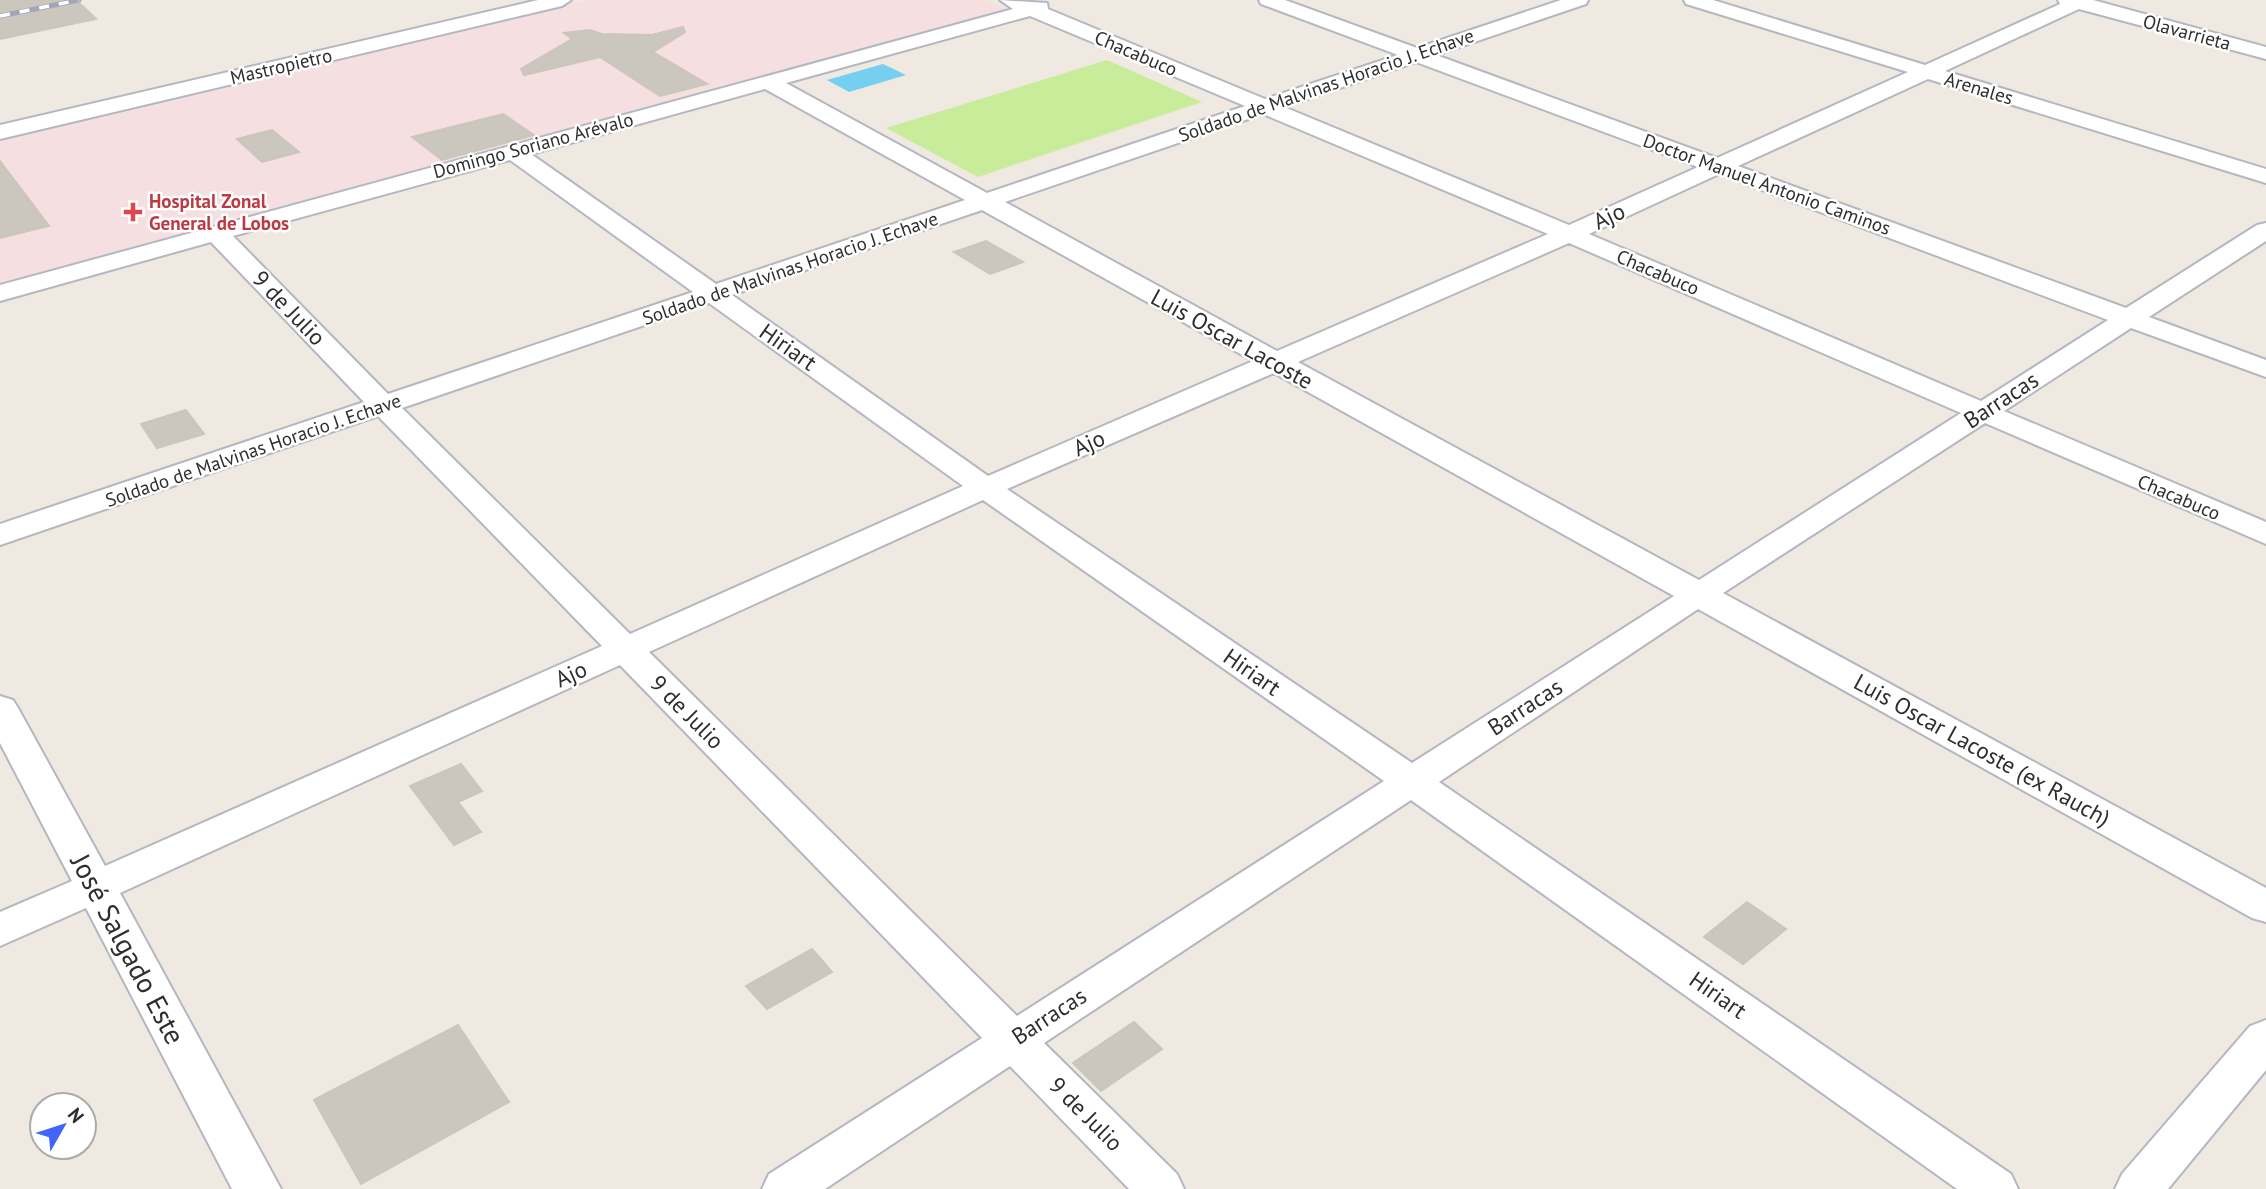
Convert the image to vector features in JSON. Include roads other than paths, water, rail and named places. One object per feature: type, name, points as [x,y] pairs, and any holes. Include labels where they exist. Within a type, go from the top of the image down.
[{"type":"street","name":"Mastropietro","points":[[0,132],[562,0]]},
{"type":"street","name":"Chacabuco","points":[[1009,0],[1569,234],[2266,534]]},
{"type":"street","name":"Domingo Soriano Arévalo","points":[[0,293],[1066,0]]},
{"type":"street","name":"Doctor Manuel Antonio Caminos","points":[[1268,0],[2266,369]]},
{"type":"street","name":"Soldado de Malvinas Horacio J. Echave","points":[[0,535],[1579,0]]},
{"type":"street","name":"Arenales","points":[[1693,0],[2266,176]]},
{"type":"street","name":"Ajo","points":[[0,930],[985,488],[1569,234],[2076,1]]},
{"type":"street","name":"Olavarrieta","points":[[2076,1],[2266,53]]},
{"type":"street","name":"Luis Oscar Lacoste","points":[[766,81],[1699,594]]},
{"type":"street","name":"Hiriart","points":[[513,151],[985,488],[1411,781],[1994,1189]]},
{"type":"street","name":"Barracas","points":[[786,1189],[1699,594],[2266,230]]},
{"type":"street","name":"9 de Julio","points":[[216,233],[1160,1189]]},
{"type":"street","name":"Luis Oscar Lacoste (ex Rauch)","points":[[1699,594],[2266,906]]},
{"type":"street","name":"José Salgado Este","points":[[0,708],[257,1189]]},
{"type":"street","points":[[2139,1189],[2266,1038]]},
{"type":"water","points":[[883,64],[906,75],[849,92],[827,80]]},
{"type":"railway","points":[[0,16],[79,0]]},
{"type":"place","name":"Hospital Zonal General de Lobos","points":[[133,212]]}]
